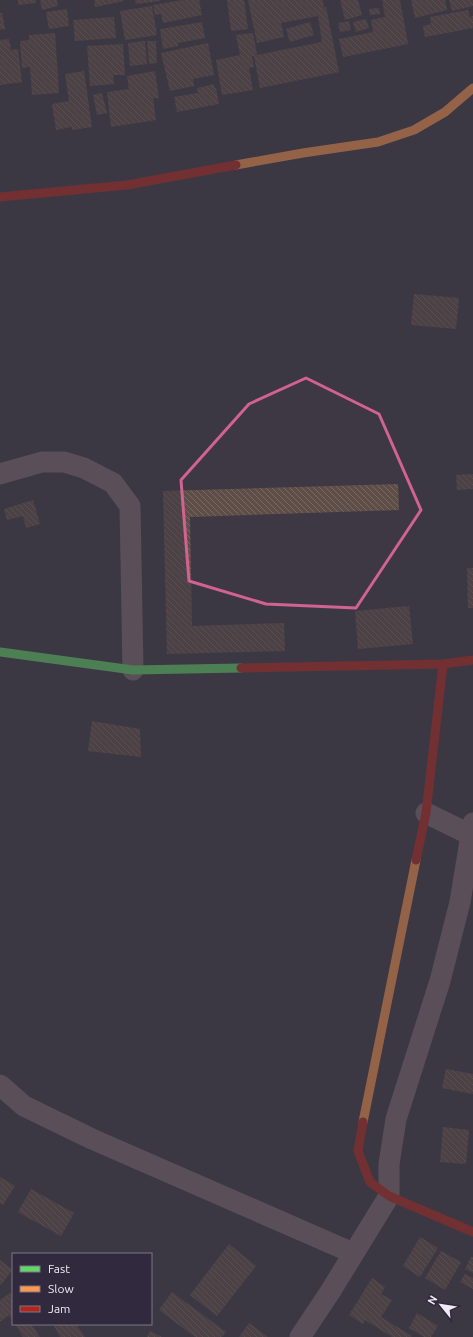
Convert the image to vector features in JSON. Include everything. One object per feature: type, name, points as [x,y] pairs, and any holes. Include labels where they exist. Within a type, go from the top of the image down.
[{"type":"street","points":[[0,197],[127,185],[303,153],[378,142],[414,130],[445,112],[473,88]]},
{"type":"street","points":[[0,474],[42,462],[64,462],[84,468],[114,483],[130,506],[133,670]]},
{"type":"street","points":[[0,652],[133,670],[443,664],[473,660]]},
{"type":"street","points":[[443,664],[426,813],[366,1102],[358,1151],[370,1182],[388,1196],[473,1232]]},
{"type":"street","points":[[307,1334],[353,1253],[388,1196],[389,1164],[396,1119],[440,981],[460,902],[472,832],[426,813]]},
{"type":"street","points":[[0,1085],[24,1106],[92,1139],[353,1253]]},
{"type":"highlighted area","points":[[306,378],[379,414],[421,510],[356,608],[266,604],[189,581],[181,480],[249,404]]},
{"type":"building","points":[[18,0],[36,0],[36,3],[18,5]]},
{"type":"building","points":[[40,0],[57,0],[58,6],[42,10]]},
{"type":"building","points":[[94,0],[123,0],[124,1],[95,7]]},
{"type":"building","points":[[135,0],[160,0],[160,1],[136,4]]},
{"type":"building","points":[[183,0],[199,0],[202,15],[163,23],[161,14],[155,15],[153,5]]},
{"type":"building","points":[[227,0],[244,0],[248,29],[231,31]]},
{"type":"building","points":[[248,0],[323,0],[324,8],[326,7],[339,72],[260,88],[254,56],[252,56],[254,67],[249,68],[253,90],[222,95],[216,60],[240,55],[236,35],[253,33],[257,55],[322,42],[318,16],[281,23],[284,37],[257,43]]},
{"type":"building","points":[[340,0],[358,0],[362,15],[345,20]]},
{"type":"building","points":[[382,0],[400,0],[408,44],[343,57],[339,39],[373,32],[371,20],[385,17]]},
{"type":"building","points":[[411,0],[445,0],[447,10],[415,18]]},
{"type":"building","points":[[449,0],[473,0],[473,6],[452,11]]},
{"type":"building","points":[[152,6],[157,35],[125,40],[120,11]]},
{"type":"building","points":[[379,8],[380,14],[370,15],[369,9]]},
{"type":"building","points":[[67,9],[69,26],[49,29],[46,12]]},
{"type":"building","points":[[468,10],[470,17],[473,16],[473,28],[425,37],[423,26],[431,24],[430,17]]},
{"type":"building","points":[[0,13],[2,13],[5,29],[0,30]]},
{"type":"building","points":[[114,17],[116,38],[75,41],[73,20]]},
{"type":"building","points":[[366,19],[369,28],[356,32],[353,22]]},
{"type":"building","points":[[349,21],[351,30],[340,32],[338,23]]},
{"type":"building","points":[[202,22],[205,38],[178,43],[178,46],[163,49],[160,29]]},
{"type":"building","points":[[310,22],[314,35],[290,42],[286,29]]},
{"type":"building","points":[[55,33],[59,93],[32,95],[30,67],[22,68],[20,41],[29,40],[29,35]]},
{"type":"building","points":[[9,39],[11,50],[18,49],[22,82],[0,85],[0,40]]},
{"type":"building","points":[[145,41],[147,64],[130,66],[128,43]]},
{"type":"building","points":[[147,41],[156,41],[157,63],[149,64]]},
{"type":"building","points":[[208,43],[214,75],[193,79],[194,86],[170,91],[161,53]]},
{"type":"building","points":[[123,44],[125,75],[113,75],[114,84],[90,86],[87,46]]},
{"type":"building","points":[[84,71],[92,127],[72,130],[72,127],[56,130],[52,104],[69,101],[65,74]]},
{"type":"building","points":[[155,71],[159,98],[153,98],[156,120],[111,127],[107,92],[129,89],[127,76]]},
{"type":"building","points":[[214,84],[219,104],[177,112],[174,97],[198,93],[197,88]]},
{"type":"building","points":[[102,93],[107,113],[97,115],[93,95]]},
{"type":"building","points":[[414,294],[459,298],[456,329],[411,325]]},
{"type":"building","points":[[473,474],[473,489],[457,490],[456,475]]},
{"type":"building","points":[[398,484],[399,510],[190,517],[192,626],[284,623],[285,651],[167,654],[163,491]]},
{"type":"building","points":[[33,500],[40,524],[26,528],[23,516],[7,520],[4,509]]},
{"type":"building","points":[[467,568],[473,568],[473,608],[468,608]]},
{"type":"building","points":[[409,606],[413,644],[358,649],[355,611]]},
{"type":"building","points":[[92,721],[140,729],[141,757],[88,751]]},
{"type":"building","points":[[446,1069],[473,1074],[473,1094],[442,1088]]},
{"type":"building","points":[[443,1127],[469,1130],[466,1164],[440,1162]]},
{"type":"building","points":[[0,1177],[15,1186],[3,1205],[0,1203]]},
{"type":"building","points":[[31,1189],[74,1213],[61,1236],[18,1212]]},
{"type":"building","points":[[420,1237],[438,1248],[420,1277],[403,1266]]},
{"type":"building","points":[[229,1244],[256,1266],[217,1316],[190,1295]]},
{"type":"building","points":[[441,1251],[461,1262],[445,1290],[425,1278]]},
{"type":"building","points":[[471,1257],[473,1257],[473,1273],[465,1269]]},
{"type":"building","points":[[0,1260],[12,1270],[1,1285],[0,1284]]},
{"type":"building","points":[[465,1274],[473,1278],[473,1289],[460,1282]]},
{"type":"building","points":[[372,1278],[385,1287],[381,1294],[392,1300],[381,1317],[412,1336],[411,1337],[392,1337],[365,1320],[363,1324],[349,1315]]},
{"type":"building","points":[[172,1292],[226,1332],[222,1337],[195,1337],[159,1310]]},
{"type":"building","points":[[10,1293],[12,1296],[12,1320],[9,1315],[0,1322],[0,1300]]},
{"type":"building","points":[[417,1313],[438,1326],[431,1337],[424,1337],[409,1328]]},
{"type":"building","points":[[249,1323],[268,1337],[239,1337]]},
{"type":"building","points":[[16,1325],[32,1325],[40,1337],[23,1337]]},
{"type":"building","points":[[77,1325],[85,1337],[60,1337],[54,1326]]},
{"type":"building","points":[[150,1331],[162,1337],[147,1337]]},
{"type":"traffic: fast","points":[[0,652],[133,670],[241,668]]},
{"type":"traffic: slow","points":[[236,165],[378,142],[414,130],[445,112],[473,88]]},
{"type":"traffic: slow","points":[[363,1122],[416,860]]},
{"type":"traffic: jam","points":[[0,197],[127,185],[236,165]]},
{"type":"traffic: jam","points":[[241,668],[443,664],[473,660]]},
{"type":"traffic: jam","points":[[416,860],[426,813],[443,664]]},
{"type":"traffic: jam","points":[[363,1122],[358,1151],[370,1182],[389,1196],[473,1232]]}]
